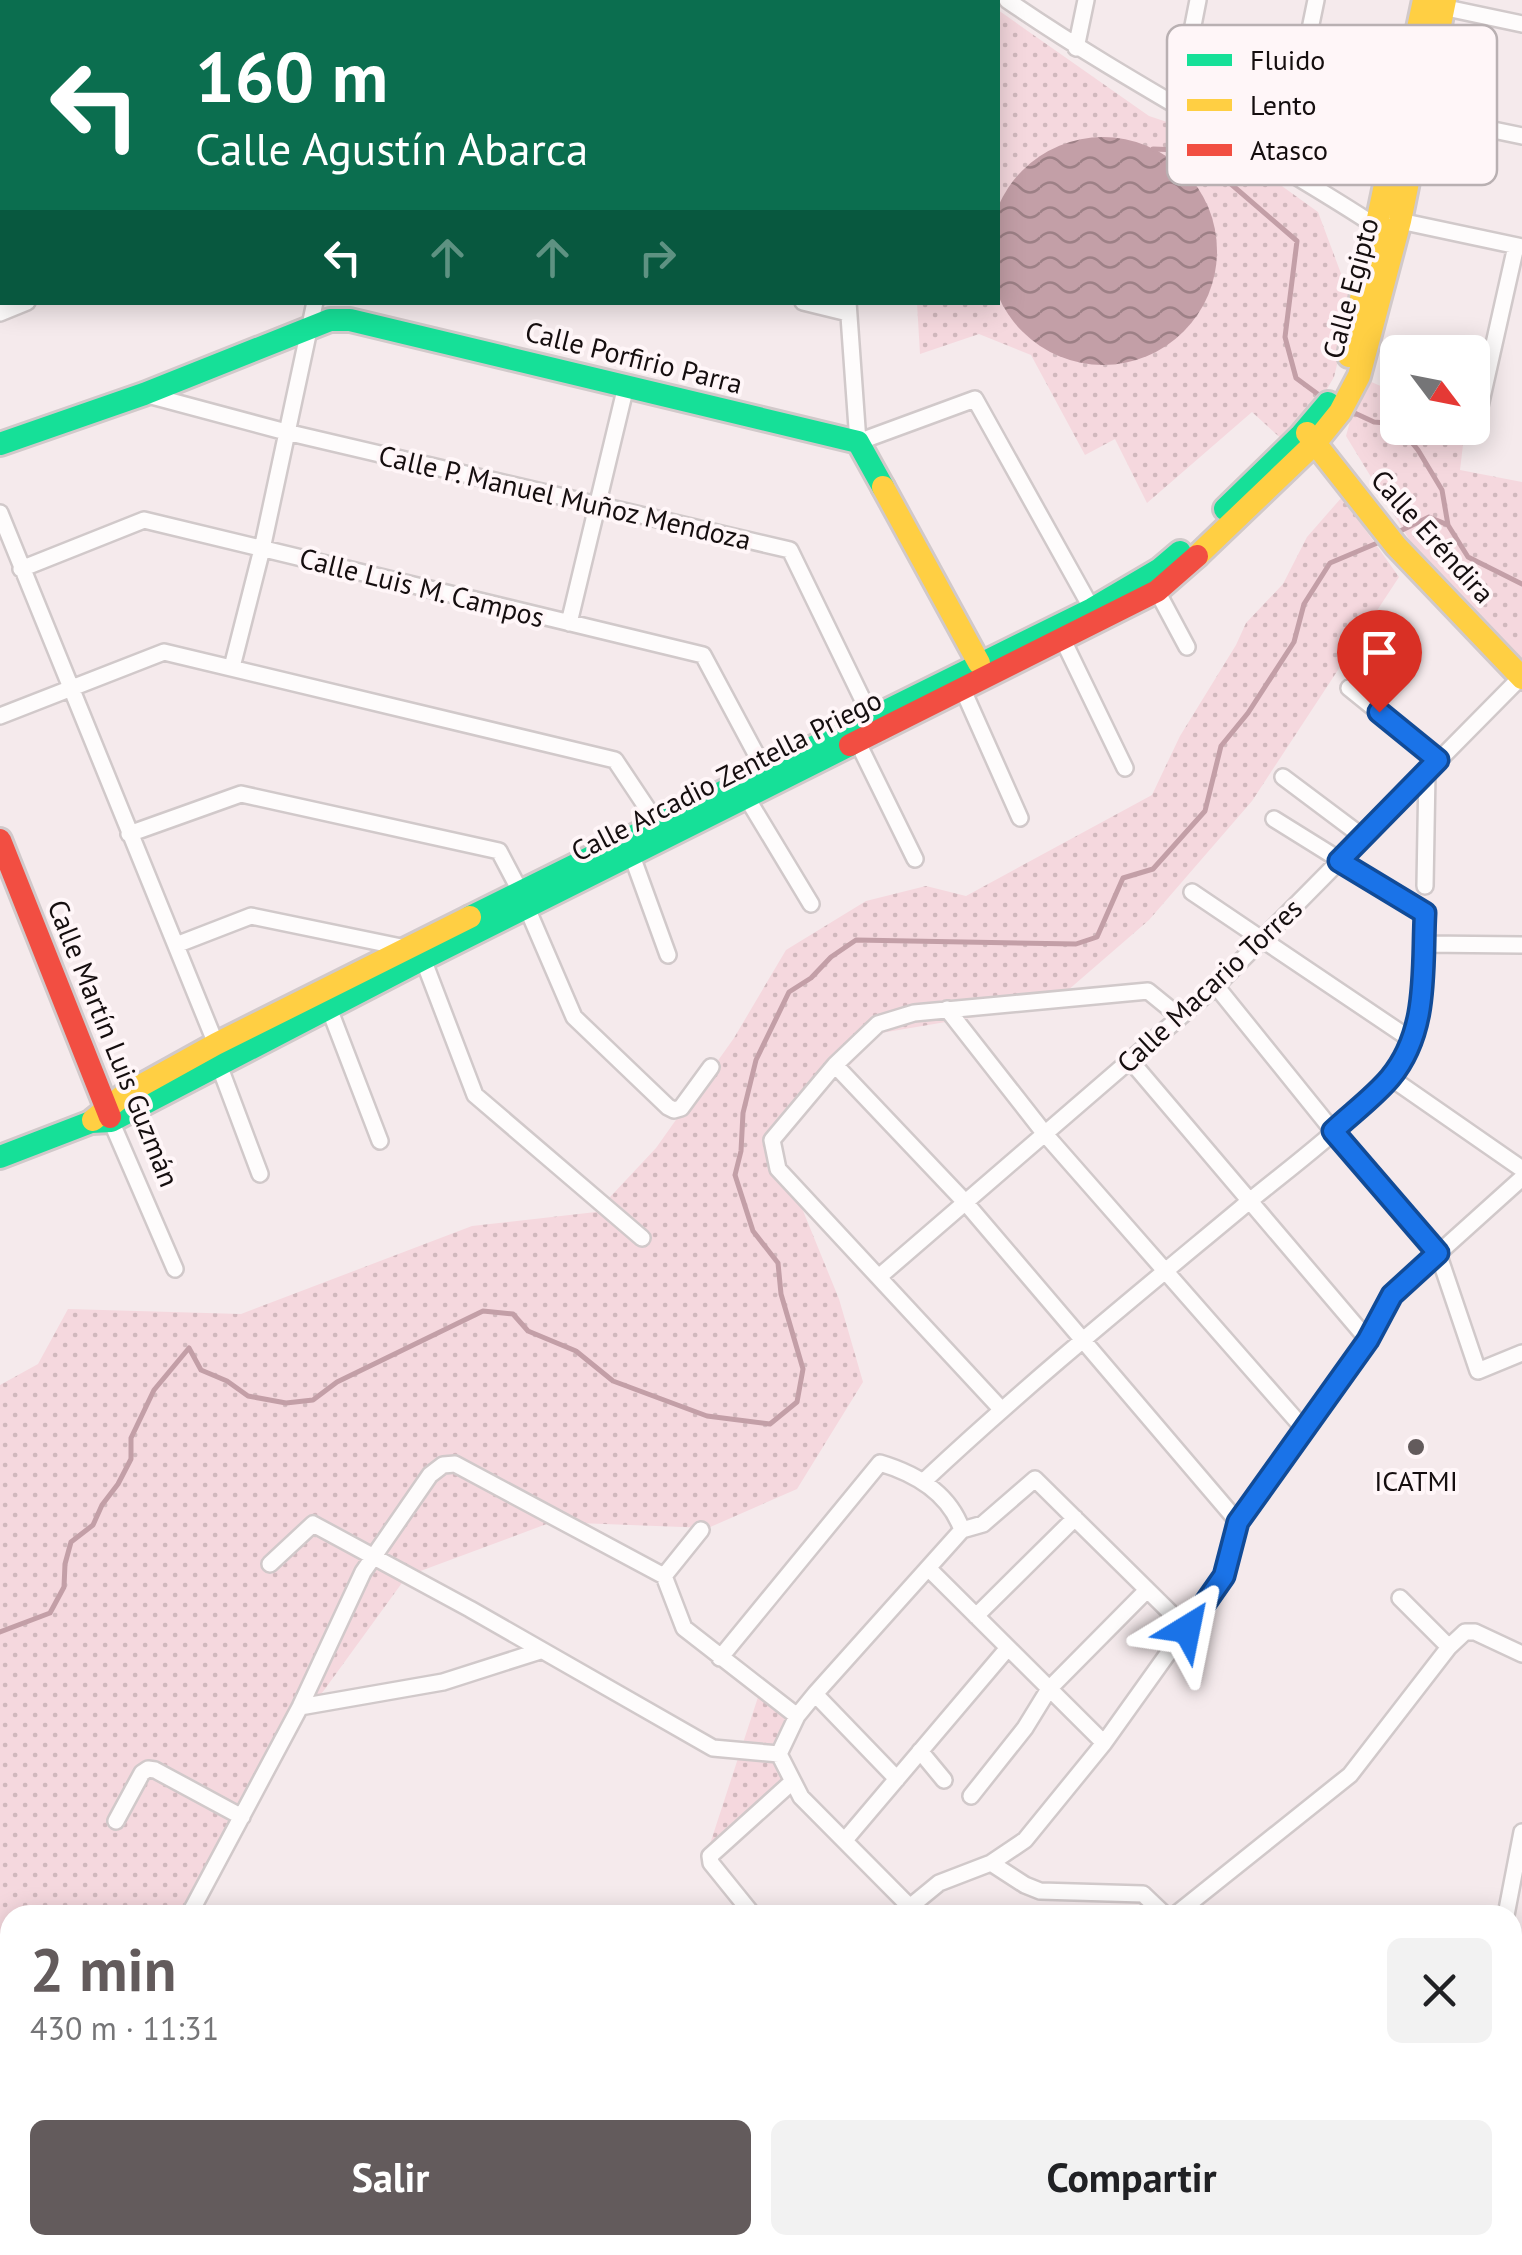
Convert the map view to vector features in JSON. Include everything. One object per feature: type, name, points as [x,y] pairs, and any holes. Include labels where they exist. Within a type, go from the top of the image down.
[{"type":"street","points":[[1006,0],[1076,48],[1167,100]]},
{"type":"street","points":[[1076,48],[1086,0]]},
{"type":"street","points":[[1193,25],[1198,0]]},
{"type":"street","points":[[1311,25],[1316,0]]},
{"type":"street","points":[[1434,3],[1522,24]]},
{"type":"street","points":[[1497,131],[1522,136]]},
{"type":"street","points":[[1312,185],[1368,221],[1519,247],[1490,368]]},
{"type":"street","name":"Calle Egipto","points":[[1390,223],[1398,185]]},
{"type":"street","name":"Calle Egipto","points":[[1333,409],[1352,373],[1401,185]]},
{"type":"street","points":[[232,666],[262,549],[314,305]]},
{"type":"street","points":[[848,308],[858,442],[979,663]]},
{"type":"street","name":"Calle Porfirio Parra","points":[[0,444],[144,394],[330,320],[350,320],[858,442]]},
{"type":"street","points":[[569,623],[626,386]]},
{"type":"street","name":"Calle P. Manuel Muñoz Mendoza","points":[[144,394],[286,432],[790,550],[869,730]]},
{"type":"street","points":[[858,442],[976,399],[1092,608]]},
{"type":"street","name":"Calle Arcadio Zentella Priego","points":[[0,1157],[102,1117],[217,1054],[524,900],[657,823],[764,768],[963,690],[1157,591],[1333,409]]},
{"type":"street","name":"Calle Arcadio Zentella Priego","points":[[524,900],[632,856],[748,798],[979,663],[1092,608],[1160,569],[1310,436]]},
{"type":"street","name":"Calle Eréndira","points":[[1310,436],[1396,546],[1521,678]]},
{"type":"street","points":[[0,513],[176,946],[260,1174]]},
{"type":"street","name":"Calle Luis M. Campos","points":[[22,569],[144,520],[703,656],[764,768]]},
{"type":"street","points":[[1157,591],[1187,647]]},
{"type":"street","points":[[1063,640],[1125,768]]},
{"type":"street","points":[[0,716],[164,652],[615,760],[657,823]]},
{"type":"street","name":"Calle Macario Torres","points":[[880,1276],[1216,986],[1521,678]]},
{"type":"street","points":[[1349,688],[1432,766],[1425,886]]},
{"type":"street","points":[[963,690],[1020,818]]},
{"type":"street","points":[[869,730],[915,860]]},
{"type":"street","points":[[1283,777],[1363,837]]},
{"type":"street","points":[[129,834],[241,794],[499,852],[574,1017],[674,1110],[680,1108],[711,1068]]},
{"type":"street","points":[[748,798],[811,904]]},
{"type":"street","points":[[924,1481],[1001,1408],[1333,1131],[1390,1078],[1412,1040],[1420,1020],[1425,913],[1274,819]]},
{"type":"street","name":"Calle Martín Luis Guzmán","points":[[1,844],[102,1117],[175,1269]]},
{"type":"street","points":[[632,856],[668,955]]},
{"type":"street","points":[[1192,892],[1412,1040]]},
{"type":"street","points":[[176,946],[251,916],[414,954],[475,1095],[642,1238]]},
{"type":"street","points":[[1424,944],[1522,945]]},
{"type":"street","points":[[1216,986],[1438,1253],[1478,1371],[1522,1353]]},
{"type":"street","points":[[1001,1408],[778,1169],[772,1140],[836,1065],[878,1024],[914,1013],[1148,990],[1180,1017]]},
{"type":"street","points":[[326,1000],[380,1140]]},
{"type":"street","points":[[948,1010],[1044,1134],[1304,1430]]},
{"type":"street","points":[[1130,1060],[1368,1340]]},
{"type":"street","points":[[836,1065],[964,1202],[1238,1522]]},
{"type":"street","points":[[1390,1078],[1522,1169]]},
{"type":"street","points":[[917,1905],[939,1884],[992,1863],[1024,1840],[1104,1743],[1224,1576],[1238,1522],[1368,1340],[1392,1295],[1522,1178]]},
{"type":"street","points":[[720,1658],[880,1463],[924,1481],[956,1512],[962,1530]]},
{"type":"street","points":[[193,1905],[300,1708],[363,1572],[430,1475],[442,1465],[454,1464],[664,1576],[684,1628],[797,1716]]},
{"type":"street","points":[[779,1754],[797,1716],[814,1694],[962,1530],[982,1524],[1035,1480],[1187,1629]]},
{"type":"street","points":[[976,1616],[1075,1518]]},
{"type":"street","points":[[270,1564],[313,1524],[713,1748],[779,1754]]},
{"type":"street","points":[[664,1576],[702,1530]]},
{"type":"street","points":[[928,1568],[1104,1743]]},
{"type":"street","points":[[971,1796],[1049,1689],[1146,1590]]},
{"type":"street","points":[[1400,1598],[1448,1647]]},
{"type":"street","points":[[1186,1905],[1350,1774],[1448,1647],[1465,1632],[1475,1632],[1522,1654]]},
{"type":"street","points":[[845,1840],[1007,1648]]},
{"type":"street","points":[[300,1708],[443,1682],[540,1650]]},
{"type":"street","points":[[814,1694],[897,1779]]},
{"type":"street","points":[[920,1751],[944,1780]]},
{"type":"street","points":[[779,1754],[801,1797],[904,1905]]},
{"type":"street","points":[[116,1821],[148,1769],[242,1816]]},
{"type":"street","points":[[744,1905],[711,1863],[710,1856],[792,1782]]},
{"type":"street","points":[[1508,1905],[1522,1832]]},
{"type":"street","points":[[992,1863],[1040,1890],[1143,1894],[1155,1905]]},
{"type":"shaded area","points":[[1000,11],[1149,116],[1167,122],[1167,185],[1280,185],[1318,212],[1352,303],[1334,377],[1309,420],[1286,443],[1252,412],[1147,503],[1115,439],[1085,455],[1031,355],[979,334],[920,354],[917,305],[1000,305]]},
{"type":"shaded area","points":[[1362,378],[1380,386],[1380,445],[1463,445],[1460,470],[1522,482],[1522,661],[1426,567],[1346,436]]},
{"type":"shaded area","points":[[1342,497],[1399,577],[1252,801],[1149,920],[1052,1004],[881,1033],[775,1142],[839,1299],[863,1382],[797,1489],[708,1528],[552,1522],[407,1576],[261,1777],[190,1905],[0,1905],[0,1385],[38,1364],[68,1309],[241,1314],[472,1226],[596,1212],[656,1148],[734,1038],[786,950],[866,901],[926,886],[966,896],[1152,795],[1180,736],[1246,623],[1283,584],[1307,537]]},
{"type":"shaded area","points":[[761,1688],[795,1716],[777,1750],[790,1783],[709,1847]]},
{"type":"water","points":[[1103,137],[1147,145],[1167,156],[1167,185],[1198,187],[1215,229],[1215,273],[1209,295],[1184,332],[1147,357],[1103,365],[1059,357],[1022,332],[1000,300],[1000,202],[1022,170],[1059,145]]},
{"type":"waterway","points":[[1153,149],[1167,150]]},
{"type":"waterway","points":[[1232,185],[1297,241],[1285,337],[1296,378],[1323,398]]},
{"type":"waterway","points":[[1346,409],[1380,422]]},
{"type":"waterway","points":[[1414,445],[1442,490],[1448,525],[1468,557],[1522,584]]},
{"type":"waterway","points":[[1396,533],[1429,517],[1448,525]]},
{"type":"waterway","points":[[0,1632],[50,1613],[64,1587],[71,1542],[93,1525],[118,1484],[131,1459],[131,1438],[154,1390],[189,1348],[201,1370],[248,1396],[286,1403],[313,1400],[337,1382],[483,1311],[513,1314],[528,1331],[576,1351],[613,1381],[707,1416],[770,1424],[797,1402],[803,1369],[781,1294],[778,1263],[753,1231],[735,1175],[743,1113],[756,1060],[789,992],[856,940],[1076,944],[1097,937],[1123,878],[1153,869],[1205,811],[1221,746],[1248,713],[1294,642],[1304,604],[1330,563],[1382,541]]},
{"type":"traffic: fast","points":[[0,444],[144,394],[330,320],[350,320],[858,442],[883,487]]},
{"type":"traffic: fast","points":[[1225,509],[1328,403]]},
{"type":"traffic: fast","points":[[470,917],[1092,609],[1160,569],[1180,552]]},
{"type":"traffic: fast","points":[[0,1157],[91,1122],[111,1121],[850,745]]},
{"type":"traffic: slow","points":[[1419,25],[1424,0]]},
{"type":"traffic: slow","points":[[1440,25],[1445,0]]},
{"type":"traffic: slow","points":[[1349,356],[1385,185]]},
{"type":"traffic: slow","points":[[1197,556],[1315,443],[1340,412],[1359,376],[1407,185]]},
{"type":"traffic: slow","points":[[1307,433],[1396,546],[1522,678]]},
{"type":"traffic: slow","points":[[883,487],[979,663]]},
{"type":"traffic: slow","points":[[93,1120],[124,1095],[216,1044],[470,917]]},
{"type":"traffic: jam","points":[[850,745],[1157,591],[1197,556]]},
{"type":"traffic: jam","points":[[0,840],[110,1117]]},
{"type":"place","name":"ICATMI","points":[[1416,1447]]},
{"type":"route","points":[[1187,1629],[1224,1576],[1238,1522],[1368,1340],[1392,1295],[1438,1253],[1333,1131],[1390,1078],[1420,1020],[1425,913],[1339,861],[1438,760],[1379,712]]}]
